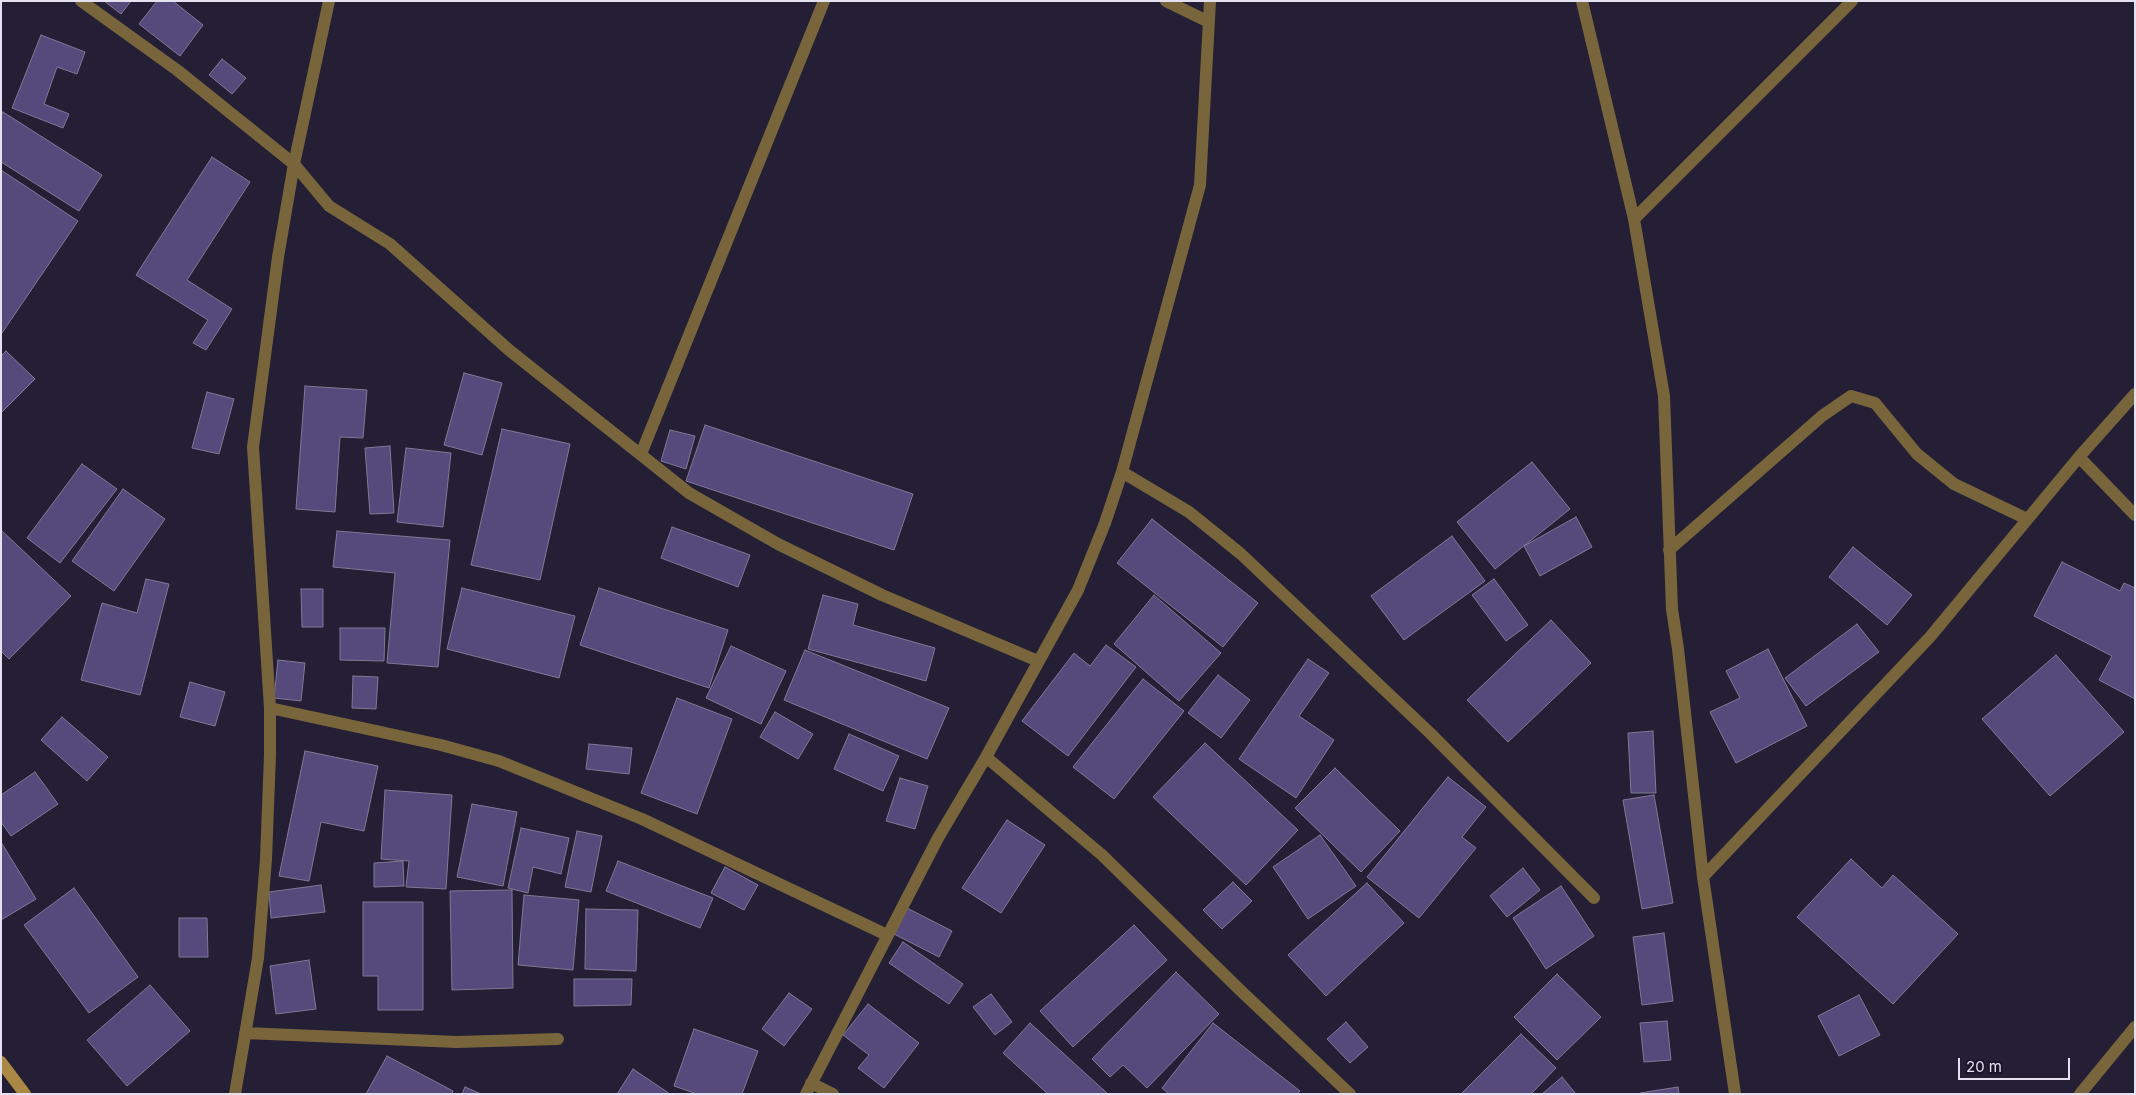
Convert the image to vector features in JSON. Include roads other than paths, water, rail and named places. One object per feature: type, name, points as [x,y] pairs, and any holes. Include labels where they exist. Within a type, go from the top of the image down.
[{"type":"main road","points":[[1,1062],[25,1094]]},
{"type":"street","points":[[81,1],[177,70],[294,164],[329,206],[390,244],[509,350],[689,493],[778,544],[882,595],[1038,661]]},
{"type":"street","points":[[236,1094],[258,958],[266,859],[270,755],[270,708],[253,447],[278,257],[294,164],[329,1]]},
{"type":"street","points":[[641,454],[824,1]]},
{"type":"street","points":[[1166,1],[1207,21]]},
{"type":"street","points":[[833,1094],[808,1088],[938,838],[986,757],[1078,590],[1105,523],[1122,472],[1200,185],[1207,21],[1210,1]]},
{"type":"street","points":[[1582,1],[1634,219],[1664,396],[1672,609],[1703,877],[1735,1094]]},
{"type":"street","points":[[1634,219],[1852,1]]},
{"type":"street","points":[[1703,877],[1930,637],[2079,457],[2135,394]]},
{"type":"street","points":[[1669,550],[1822,416],[1851,396],[1875,403],[1917,454],[1954,484],[2028,519]]},
{"type":"street","points":[[2079,457],[2135,515]]},
{"type":"street","points":[[1122,472],[1189,512],[1241,554],[1430,733],[1594,898]]},
{"type":"street","points":[[270,708],[441,745],[499,761],[642,819],[887,934]]},
{"type":"street","points":[[986,757],[1102,855],[1350,1094]]},
{"type":"street","points":[[2080,1094],[2135,1027]]},
{"type":"street","points":[[245,1032],[457,1042],[558,1039]]}]
